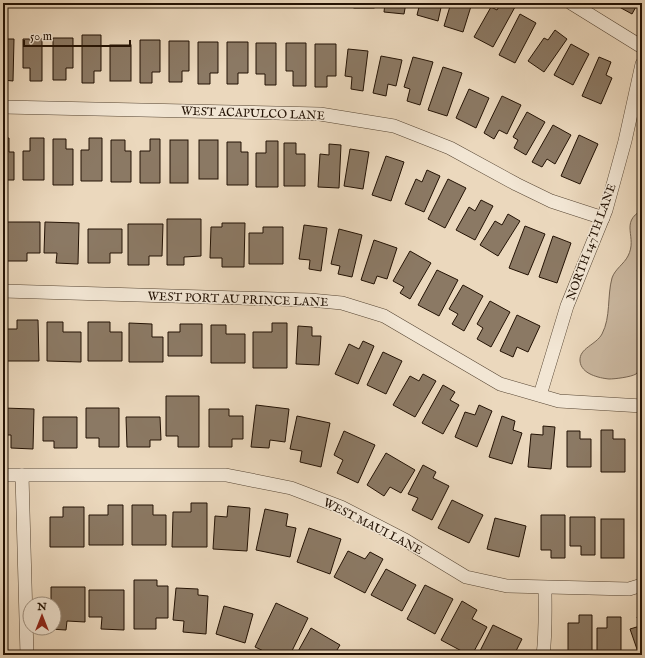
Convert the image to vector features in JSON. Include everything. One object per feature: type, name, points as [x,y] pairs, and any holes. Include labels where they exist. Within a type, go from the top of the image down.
[{"type":"street","points":[[571,3],[642,47]]},
{"type":"street","name":"NORTH 147TH LANE","points":[[540,395],[568,306],[606,210],[626,141],[642,64]]},
{"type":"street","name":"WEST ACAPULCO LANE","points":[[3,107],[320,114],[394,126],[450,148],[516,184],[551,201],[603,218]]},
{"type":"street","name":"WEST PORT AU PRINCE LANE","points":[[3,291],[310,300],[342,303],[384,316],[500,384],[559,401],[642,406]]},
{"type":"street","name":"WEST MAUI LANE","points":[[3,475],[226,475],[291,488],[341,507],[405,540],[466,577],[507,586],[545,588],[629,589],[642,585]]},
{"type":"street","points":[[22,475],[27,655]]},
{"type":"street","points":[[543,655],[545,588]]},
{"type":"shaded area","points":[[642,210],[642,367],[636,374],[631,376],[612,379],[600,378],[584,369],[581,365],[580,357],[585,350],[599,338],[605,327],[612,278],[628,256],[631,249],[630,225],[635,215]]},
{"type":"building","points":[[161,3],[161,4],[141,4]]},
{"type":"building","points":[[253,3],[253,4],[233,4]]},
{"type":"building","points":[[262,3],[282,3],[282,7],[262,7]]},
{"type":"building","points":[[312,3],[312,4],[292,4]]},
{"type":"building","points":[[343,3],[343,4],[323,4]]},
{"type":"building","points":[[354,3],[374,3],[374,8],[354,8]]},
{"type":"building","points":[[385,3],[406,3],[404,14],[384,12]]},
{"type":"building","points":[[420,3],[442,3],[438,21],[417,15]]},
{"type":"building","points":[[451,3],[472,3],[463,32],[444,26]]},
{"type":"building","points":[[501,3],[507,3],[515,7],[493,47],[474,37],[491,7],[497,10]]},
{"type":"building","points":[[612,3],[638,3],[632,14]]},
{"type":"building","points":[[520,14],[536,23],[515,63],[499,55]]},
{"type":"building","points":[[555,30],[567,39],[544,72],[528,61],[544,38],[548,40]]},
{"type":"building","points":[[82,35],[101,35],[101,71],[94,71],[94,83],[82,83]]},
{"type":"building","points":[[53,38],[73,38],[73,68],[66,68],[66,80],[53,80]]},
{"type":"building","points":[[3,39],[14,39],[13,81],[3,80]]},
{"type":"building","points":[[23,39],[42,39],[42,81],[30,81],[30,68],[23,68]]},
{"type":"building","points":[[140,40],[160,40],[160,72],[152,72],[152,83],[140,83]]},
{"type":"building","points":[[169,41],[189,41],[189,71],[182,71],[182,82],[169,82]]},
{"type":"building","points":[[198,42],[218,42],[218,73],[210,73],[210,84],[198,84]]},
{"type":"building","points":[[227,42],[248,42],[248,73],[238,73],[238,84],[227,84]]},
{"type":"building","points":[[256,43],[276,43],[276,85],[265,85],[265,74],[256,74]]},
{"type":"building","points":[[286,43],[306,43],[306,86],[293,86],[293,71],[286,71]]},
{"type":"building","points":[[315,44],[336,44],[336,76],[327,76],[327,87],[315,87]]},
{"type":"building","points":[[571,44],[589,54],[573,85],[554,75]]},
{"type":"building","points":[[110,45],[131,45],[131,81],[110,81]]},
{"type":"building","points":[[348,49],[368,51],[363,91],[351,89],[352,77],[345,76]]},
{"type":"building","points":[[381,56],[402,60],[396,86],[388,84],[386,96],[373,93]]},
{"type":"building","points":[[413,57],[433,62],[420,105],[407,101],[410,89],[404,87]]},
{"type":"building","points":[[599,57],[611,62],[606,75],[612,78],[601,104],[582,96]]},
{"type":"building","points":[[443,67],[462,73],[447,116],[428,110]]},
{"type":"building","points":[[469,89],[489,98],[476,128],[456,118]]},
{"type":"building","points":[[502,96],[521,105],[507,134],[499,130],[494,139],[484,133]]},
{"type":"building","points":[[527,112],[545,122],[526,155],[514,148],[518,140],[513,137]]},
{"type":"building","points":[[553,125],[571,135],[555,164],[547,159],[542,167],[532,162]]},
{"type":"building","points":[[579,135],[598,144],[580,184],[561,176]]},
{"type":"building","points":[[3,138],[9,138],[9,152],[14,152],[14,180],[3,180]]},
{"type":"building","points":[[30,138],[44,138],[44,180],[23,180],[23,151],[30,151]]},
{"type":"building","points":[[89,138],[102,138],[102,181],[81,181],[81,150],[89,150]]},
{"type":"building","points":[[53,139],[66,139],[66,149],[73,149],[73,185],[53,185]]},
{"type":"building","points":[[150,139],[160,139],[160,183],[140,183],[140,151],[150,151]]},
{"type":"building","points":[[111,140],[125,140],[125,151],[131,151],[131,182],[111,182]]},
{"type":"building","points":[[170,140],[188,140],[188,183],[170,183]]},
{"type":"building","points":[[199,140],[218,140],[218,179],[199,179]]},
{"type":"building","points":[[266,141],[278,141],[278,187],[256,187],[256,153],[266,153]]},
{"type":"building","points":[[227,142],[241,142],[241,152],[248,152],[248,185],[227,185]]},
{"type":"building","points":[[284,143],[296,143],[296,154],[305,154],[305,186],[284,186]]},
{"type":"building","points":[[329,144],[341,145],[339,188],[318,187],[320,154],[329,155]]},
{"type":"building","points":[[350,149],[369,152],[363,189],[344,186]]},
{"type":"building","points":[[386,156],[404,162],[391,201],[372,195]]},
{"type":"building","points":[[427,170],[440,176],[424,212],[405,204],[416,179],[422,182]]},
{"type":"building","points":[[448,179],[466,188],[445,228],[428,219]]},
{"type":"building","points":[[481,200],[493,206],[475,240],[456,230],[469,207],[475,211]]},
{"type":"building","points":[[508,214],[520,221],[498,256],[480,245],[495,221],[502,225]]},
{"type":"building","points":[[167,219],[201,219],[201,256],[184,257],[184,265],[167,265]]},
{"type":"building","points":[[6,222],[40,222],[40,253],[27,253],[27,261],[6,261]]},
{"type":"building","points":[[45,222],[79,223],[78,264],[56,263],[57,253],[44,253]]},
{"type":"building","points":[[222,223],[245,223],[244,267],[222,267],[222,258],[210,258],[211,227],[222,227]]},
{"type":"building","points":[[128,224],[163,224],[162,256],[149,256],[149,265],[128,265]]},
{"type":"building","points":[[304,225],[327,228],[321,271],[309,269],[310,260],[299,259]]},
{"type":"building","points":[[525,226],[545,234],[528,275],[509,268]]},
{"type":"building","points":[[263,227],[283,227],[283,264],[249,264],[249,233],[263,233]]},
{"type":"building","points":[[88,229],[122,229],[122,253],[110,253],[110,263],[88,263]]},
{"type":"building","points":[[339,229],[362,235],[352,277],[338,274],[340,266],[331,264]]},
{"type":"building","points":[[553,236],[571,243],[557,283],[539,277]]},
{"type":"building","points":[[374,240],[397,248],[387,279],[377,276],[374,284],[361,280]]},
{"type":"building","points":[[410,251],[431,263],[410,299],[400,293],[404,287],[393,281]]},
{"type":"building","points":[[437,270],[458,280],[439,316],[418,305]]},
{"type":"building","points":[[463,285],[483,296],[464,331],[452,324],[458,314],[449,309]]},
{"type":"building","points":[[490,301],[510,312],[491,347],[477,339],[483,328],[477,324]]},
{"type":"building","points":[[517,315],[540,326],[528,352],[517,347],[513,357],[500,351]]},
{"type":"building","points":[[17,320],[38,320],[39,361],[5,361],[5,329],[17,329]]},
{"type":"building","points":[[47,322],[63,322],[63,332],[81,332],[81,362],[47,361]]},
{"type":"building","points":[[88,322],[110,322],[110,332],[122,332],[122,361],[88,361]]},
{"type":"building","points":[[129,323],[152,324],[152,337],[163,337],[163,362],[129,362]]},
{"type":"building","points":[[272,323],[287,323],[287,368],[253,368],[253,332],[272,332]]},
{"type":"building","points":[[180,324],[202,324],[202,356],[168,356],[168,332],[180,332]]},
{"type":"building","points":[[211,325],[226,325],[226,334],[245,334],[245,363],[211,363]]},
{"type":"building","points":[[298,326],[312,327],[312,336],[321,336],[319,365],[296,364]]},
{"type":"building","points":[[363,341],[374,346],[358,384],[335,374],[349,344],[359,349]]},
{"type":"building","points":[[383,352],[402,361],[386,394],[367,385]]},
{"type":"building","points":[[423,374],[436,381],[415,417],[393,405],[410,376],[419,381]]},
{"type":"building","points":[[443,385],[455,392],[450,400],[459,405],[443,434],[422,423]]},
{"type":"building","points":[[166,396],[199,396],[199,447],[178,447],[178,436],[166,436]]},
{"type":"building","points":[[256,405],[289,409],[285,442],[270,440],[269,448],[251,447]]},
{"type":"building","points":[[479,405],[492,411],[477,447],[455,437],[465,412],[475,415]]},
{"type":"building","points":[[3,408],[34,409],[33,449],[11,448],[11,435],[3,435]]},
{"type":"building","points":[[86,408],[119,408],[119,447],[99,447],[99,438],[86,438]]},
{"type":"building","points":[[209,409],[229,409],[229,416],[243,416],[243,439],[232,439],[232,447],[209,447]]},
{"type":"building","points":[[297,416],[330,423],[321,467],[300,462],[302,451],[290,449]]},
{"type":"building","points":[[502,416],[515,421],[513,430],[522,433],[512,464],[489,457]]},
{"type":"building","points":[[43,417],[77,417],[77,448],[54,448],[54,441],[43,441]]},
{"type":"building","points":[[126,417],[160,417],[161,440],[150,440],[150,447],[127,447]]},
{"type":"building","points":[[543,426],[555,427],[551,469],[528,467],[531,434],[543,435]]},
{"type":"building","points":[[601,430],[613,430],[613,439],[625,439],[625,472],[601,472]]},
{"type":"building","points":[[344,431],[375,445],[358,483],[337,473],[343,460],[334,455]]},
{"type":"building","points":[[567,431],[580,431],[580,439],[591,439],[591,467],[567,467]]},
{"type":"building","points":[[386,453],[415,470],[401,493],[390,487],[384,496],[367,485]]},
{"type":"building","points":[[423,465],[436,472],[433,478],[449,486],[432,520],[412,510],[418,498],[408,494]]},
{"type":"building","points":[[452,500],[483,515],[469,543],[438,528]]},
{"type":"building","points":[[191,503],[207,503],[207,547],[172,547],[173,512],[191,512]]},
{"type":"building","points":[[108,505],[123,505],[123,545],[89,545],[89,515],[108,515]]},
{"type":"building","points":[[132,505],[153,505],[153,515],[166,515],[166,545],[132,545]]},
{"type":"building","points":[[228,506],[250,508],[247,551],[213,549],[215,516],[227,517]]},
{"type":"building","points":[[63,507],[84,507],[84,547],[50,547],[50,517],[63,517]]},
{"type":"building","points":[[265,509],[288,514],[286,526],[296,528],[290,557],[256,550]]},
{"type":"building","points":[[541,515],[565,515],[565,558],[551,558],[551,550],[541,550]]},
{"type":"building","points":[[570,517],[595,517],[595,555],[581,555],[581,546],[570,546]]},
{"type":"building","points":[[495,518],[526,526],[519,557],[487,549]]},
{"type":"building","points":[[601,519],[624,519],[624,558],[601,558]]},
{"type":"building","points":[[309,528],[341,539],[330,574],[297,562]]},
{"type":"building","points":[[348,551],[365,559],[370,552],[383,559],[365,593],[334,577]]},
{"type":"building","points":[[386,569],[416,585],[402,611],[371,595]]},
{"type":"building","points":[[134,580],[157,580],[157,586],[168,586],[168,618],[156,618],[156,629],[134,629]]},
{"type":"building","points":[[425,585],[453,599],[435,634],[407,619]]},
{"type":"building","points":[[51,587],[85,587],[85,622],[67,621],[66,630],[62,630],[62,596],[51,596]]},
{"type":"building","points":[[176,588],[198,589],[198,595],[208,596],[206,634],[183,632],[184,621],[173,620]]},
{"type":"building","points":[[89,590],[124,590],[124,630],[101,629],[102,617],[89,617]]},
{"type":"building","points":[[462,601],[477,610],[472,619],[487,627],[472,655],[469,655],[441,640]]},
{"type":"building","points":[[276,603],[308,618],[290,655],[272,655],[255,647]]},
{"type":"building","points":[[224,606],[253,614],[245,643],[216,634]]},
{"type":"building","points":[[579,615],[592,615],[592,655],[568,655],[568,623],[579,623]]},
{"type":"building","points":[[642,615],[642,655],[639,655],[630,629],[640,626],[637,617]]},
{"type":"building","points":[[607,617],[621,617],[621,655],[597,655],[597,628],[607,628]]},
{"type":"building","points":[[493,625],[522,639],[514,655],[478,655]]},
{"type":"building","points":[[311,628],[340,645],[334,655],[296,655]]}]
